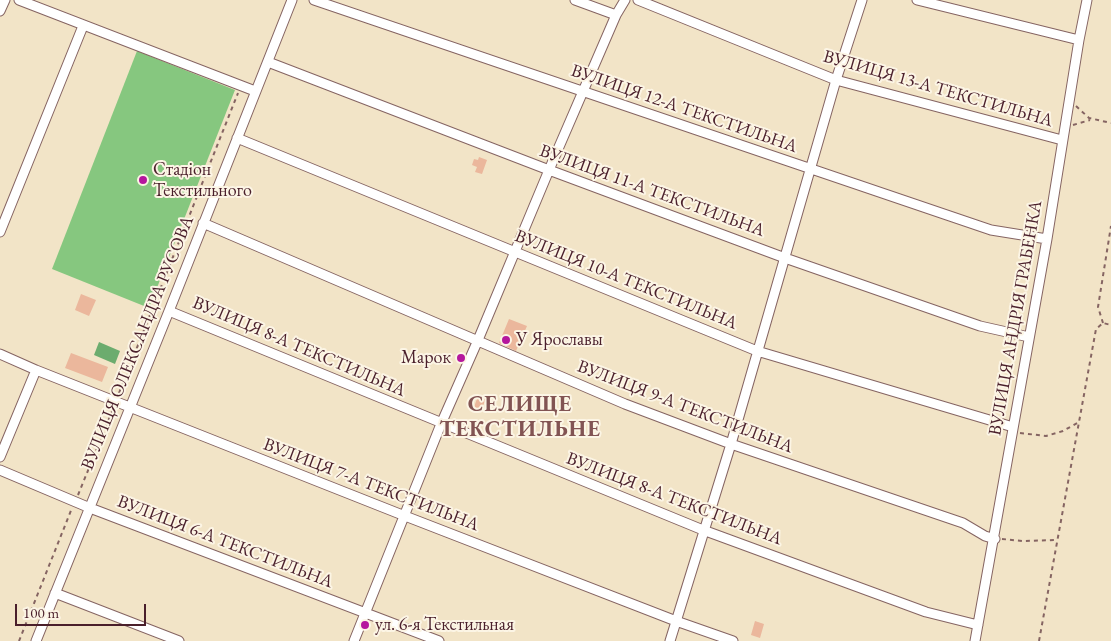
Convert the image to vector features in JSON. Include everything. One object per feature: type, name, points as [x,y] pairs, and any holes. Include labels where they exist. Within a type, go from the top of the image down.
[{"type":"street","points":[[0,11],[5,0]]},
{"type":"street","points":[[19,0],[255,91]]},
{"type":"street","name":"ВУЛИЦЯ ОЛЕКСАНДРА РУСОВА","points":[[36,641],[292,0]]},
{"type":"street","name":"ВУЛИЦЯ 12-А ТЕКСТИЛЬНА","points":[[314,0],[990,230],[1047,239]]},
{"type":"street","points":[[575,0],[616,15]]},
{"type":"street","points":[[354,641],[441,424],[582,92],[616,15],[625,0]]},
{"type":"street","name":"ВУЛИЦЯ 13-А ТЕКСТИЛЬНА","points":[[638,0],[836,80],[1062,140]]},
{"type":"street","points":[[670,641],[731,444],[812,169],[836,80],[862,0]]},
{"type":"street","points":[[917,0],[1078,40]]},
{"type":"street","name":"ВУЛИЦЯ АНДРІЯ ГРАБЕНКА","points":[[975,641],[1047,239],[1078,40],[1087,0]]},
{"type":"street","points":[[0,232],[83,26]]},
{"type":"street","name":"ВУЛИЦЯ 11-А ТЕКСТИЛЬНА","points":[[268,62],[785,258],[980,326],[1029,337]]},
{"type":"street","name":"ВУЛИЦЯ 10-А ТЕКСТИЛЬНА","points":[[236,138],[757,351],[1012,430]]},
{"type":"street","name":"ВУЛИЦЯ 9-А ТЕКСТИЛЬНА","points":[[203,223],[625,404],[731,444],[963,524],[994,539]]},
{"type":"street","name":"ВУЛИЦЯ 8-А ТЕКСТИЛЬНА","points":[[169,311],[441,424],[704,530],[926,612],[978,625]]},
{"type":"street","name":"ВУЛИЦЯ 7-А ТЕКСТИЛЬНА","points":[[0,354],[405,516],[676,621],[733,641]]},
{"type":"street","points":[[0,457],[36,370]]},
{"type":"street","name":"ВУЛИЦЯ 6-А ТЕКСТИЛЬНА","points":[[0,470],[90,508],[439,641]]},
{"type":"street","points":[[55,593],[179,641]]},
{"type":"path","points":[[19,641],[241,86]]},
{"type":"path","points":[[1069,100],[1089,118],[1111,123]]},
{"type":"path","points":[[1064,129],[1092,119]]},
{"type":"path","points":[[1103,324],[1098,307],[1111,226]]},
{"type":"path","points":[[1039,641],[1096,328],[1103,324],[1111,325]]},
{"type":"path","points":[[1012,430],[1046,436],[1063,431],[1079,422]]},
{"type":"path","points":[[994,539],[1023,541],[1057,540]]},
{"type":"green space","name":"Стадіон Текстильного","points":[[137,51],[235,90],[149,308],[52,269]]},
{"type":"green space","points":[[99,342],[120,351],[115,364],[94,355]]},
{"type":"building","points":[[479,157],[487,160],[482,174],[475,172],[477,167],[472,165],[474,159],[478,160]]},
{"type":"building","points":[[81,294],[96,300],[89,316],[75,310]]},
{"type":"building","points":[[509,319],[527,326],[516,351],[499,343]]},
{"type":"building","points":[[71,353],[108,367],[102,382],[65,368]]},
{"type":"building","points":[[478,396],[486,399],[481,410],[474,407]]},
{"type":"building","points":[[755,621],[764,624],[760,638],[751,635]]},
{"type":"place","name":"Стадіон Текстильного","points":[[143,180]]},
{"type":"place","name":"У Ярославы","points":[[506,340]]},
{"type":"place","name":"Марок","points":[[461,358]]},
{"type":"place","name":"ул. 6-я Текстильная","points":[[365,625]]},
{"type":"district","name":"СЕЛИЩЕ ТЕКСТИЛЬНЕ","points":[[520,418]]}]
